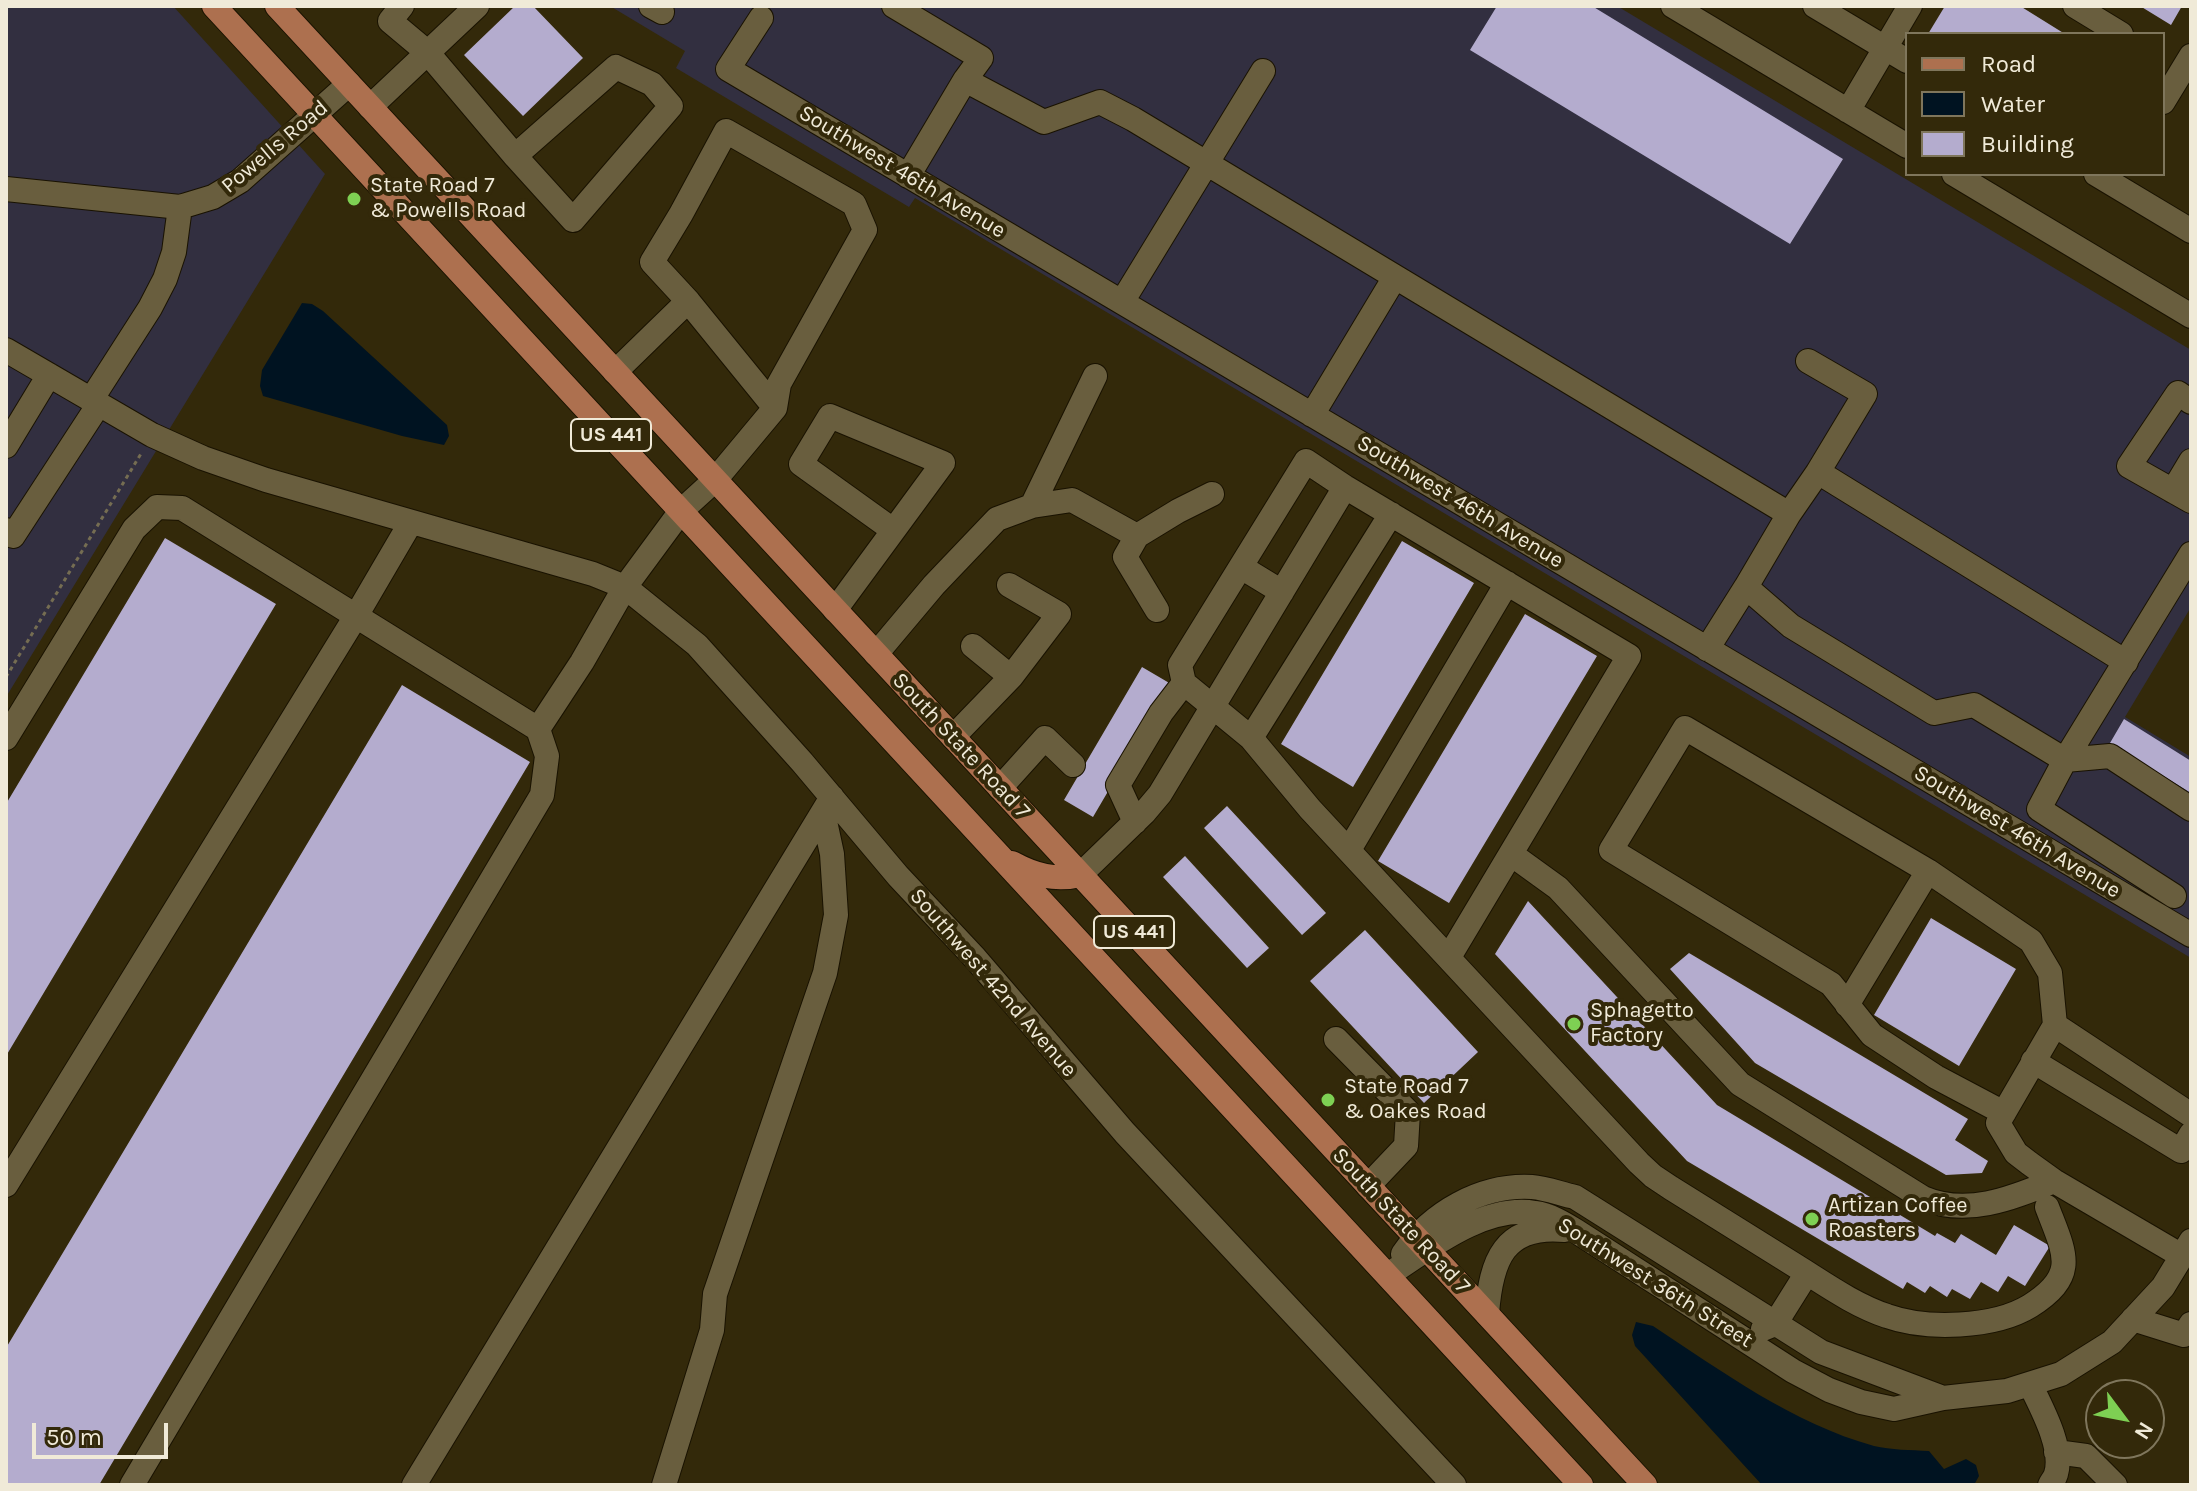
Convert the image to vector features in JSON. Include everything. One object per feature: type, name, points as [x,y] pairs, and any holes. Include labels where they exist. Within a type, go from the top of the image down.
[{"type":"main road","name":"South State Road 7","points":[[214,6],[1581,1485]]},
{"type":"main road","name":"South State Road 7","points":[[277,6],[1645,1485]]},
{"type":"main road","points":[[1000,856],[1046,877],[1080,875]]},
{"type":"street","points":[[402,6],[390,21],[427,52],[515,156],[573,220],[671,106],[652,84],[616,67],[515,156]]},
{"type":"street","points":[[370,107],[477,6]]},
{"type":"street","points":[[894,6],[981,58],[908,176]]},
{"type":"street","points":[[1673,6],[1905,145]]},
{"type":"street","points":[[1815,6],[1905,60]]},
{"type":"street","points":[[1848,111],[1910,6]]},
{"type":"street","points":[[2075,6],[2118,32]]},
{"type":"street","name":"Southwest 46th Avenue","points":[[757,10],[728,69],[2191,935]]},
{"type":"street","points":[[2165,97],[2179,62]]},
{"type":"street","points":[[1122,302],[1263,71]]},
{"type":"street","points":[[965,80],[1044,122],[1100,102],[1133,119],[1789,514]]},
{"type":"street","name":"Powells Road","points":[[6,189],[180,207],[213,197],[240,181],[349,84]]},
{"type":"street","points":[[538,729],[582,662],[625,587],[681,511],[715,480],[775,408],[779,384],[865,230],[854,204],[726,131],[652,262],[688,301],[775,408]]},
{"type":"street","points":[[1957,176],[2191,316]]},
{"type":"street","points":[[2109,177],[2191,231]]},
{"type":"street","points":[[6,530],[13,536],[150,308],[174,252],[180,207]]},
{"type":"street","points":[[1312,415],[1395,277]]},
{"type":"street","points":[[615,372],[688,301]]},
{"type":"street","name":"Southwest 42nd Avenue","points":[[6,350],[152,435],[203,458],[266,480],[593,574],[625,587],[697,645],[827,804],[975,958],[1125,1133],[1454,1485]]},
{"type":"street","points":[[1707,649],[1865,394],[1808,361]]},
{"type":"street","points":[[6,446],[49,375]]},
{"type":"street","points":[[1032,506],[1095,376]]},
{"type":"street","points":[[2191,402],[2178,393],[2129,466],[2182,496],[2191,461]]},
{"type":"street","points":[[835,610],[943,463],[830,416],[801,464],[893,530]]},
{"type":"street","points":[[1449,957],[1629,656],[1306,461],[1180,665],[1184,683],[1251,738],[1310,809],[1653,1176],[1855,1302],[1888,1317],[1916,1323],[1951,1325],[1988,1321],[2023,1310],[2047,1295],[2060,1279],[2065,1262],[2047,1207]]},
{"type":"street","points":[[1818,472],[2126,662]]},
{"type":"street","points":[[1080,875],[1160,794],[1345,487]]},
{"type":"street","points":[[1157,610],[1125,557],[1137,536],[1212,494]]},
{"type":"street","points":[[876,654],[934,585],[997,519],[1032,506],[1072,500],[1137,536]]},
{"type":"street","points":[[6,738],[134,529],[157,507],[182,508],[538,729],[547,756],[542,795],[132,1485]]},
{"type":"street","points":[[1251,738],[1391,514]]},
{"type":"street","points":[[9,1172],[356,616],[411,522]]},
{"type":"street","points":[[2022,834],[2191,554]]},
{"type":"street","points":[[1241,567],[1282,592]]},
{"type":"street","points":[[1349,850],[1507,583]]},
{"type":"street","points":[[953,737],[1011,677],[1059,614],[1009,585]]},
{"type":"street","points":[[1746,587],[1791,626],[1934,713],[1974,705],[2065,760],[2110,756],[2191,809]]},
{"type":"street","points":[[973,646],[1011,677]]},
{"type":"street","points":[[1135,822],[1118,785],[1161,713],[1184,683]]},
{"type":"street","points":[[2004,1113],[1936,1077],[1872,1035],[1831,984],[1611,850],[1685,728],[1928,871],[2031,941],[2050,973],[2055,1025],[2033,1061],[2004,1113],[1998,1123],[2016,1153],[2054,1181],[2188,1247]]},
{"type":"street","points":[[1000,788],[1045,738],[1073,765]]},
{"type":"street","points":[[414,1485],[827,804]]},
{"type":"street","points":[[664,1485],[712,1330],[715,1294],[825,973],[836,915],[827,804]]},
{"type":"street","points":[[2039,809],[2174,896]]},
{"type":"street","points":[[1511,854],[1558,888],[1740,1084],[1923,1198],[1944,1206],[1995,1203],[2022,1208],[2091,1201]]},
{"type":"street","points":[[1847,1005],[1928,871]]},
{"type":"street","points":[[2055,1025],[2191,1115]]},
{"type":"street","points":[[1336,1039],[1408,1112],[1406,1146],[1368,1186]]},
{"type":"street","points":[[2033,1061],[2181,1151],[2191,1134]]},
{"type":"street","points":[[1995,1203],[2054,1181]]},
{"type":"street","name":"Southwest 36th Street","points":[[1388,1275],[1457,1204],[1497,1189],[1534,1187],[1575,1197],[1821,1352],[1943,1398]]},
{"type":"street","name":"Southwest 36th Street","points":[[1421,1243],[1488,1218],[1512,1213],[1533,1212],[1551,1217],[1793,1371],[1829,1390],[1861,1402],[1894,1409],[1943,1398],[2007,1391],[2061,1374],[2112,1342],[2163,1287],[2188,1247]]},
{"type":"street","points":[[1487,1314],[1495,1266],[1514,1239],[1529,1231],[1546,1228],[1576,1231]]},
{"type":"street","points":[[1725,1327],[1762,1329],[1775,1324],[1807,1273]]},
{"type":"street","points":[[2133,1319],[2184,1335],[2191,1324]]},
{"type":"street","points":[[2030,1384],[2051,1428],[2056,1452],[2057,1472],[2050,1485]]},
{"type":"street","points":[[2056,1452],[2086,1456],[2115,1485]]},
{"type":"path","points":[[6,677],[152,435]]},
{"type":"shaded area","points":[[6,6],[173,6],[325,174],[6,697]]},
{"type":"shaded area","points":[[610,6],[1617,6],[2191,350],[2191,607],[2125,717],[2191,757],[2191,958],[915,198],[909,207],[676,68],[685,51]]},
{"type":"water","points":[[302,303],[312,304],[323,311],[447,425],[449,436],[444,445],[263,396],[260,386],[262,370]]},
{"type":"water","points":[[1636,1322],[1653,1326],[1759,1395],[1815,1424],[1874,1446],[1929,1451],[1944,1469],[1966,1459],[1976,1465],[1979,1476],[1974,1485],[1762,1485],[1635,1346],[1632,1335]]},
{"type":"building","points":[[515,6],[533,6],[583,58],[523,116],[464,55]]},
{"type":"building","points":[[1497,6],[1592,6],[1843,159],[1790,244],[1470,50]]},
{"type":"building","points":[[1945,6],[2020,6],[2062,32],[1929,32]]},
{"type":"building","points":[[2140,6],[2182,6],[2171,25]]},
{"type":"building","points":[[165,538],[276,604],[6,1056],[6,804]]},
{"type":"building","points":[[1402,541],[1474,583],[1353,787],[1281,744]]},
{"type":"building","points":[[1525,614],[1597,656],[1449,903],[1378,861]]},
{"type":"building","points":[[1142,667],[1171,684],[1093,817],[1064,800]]},
{"type":"building","points":[[402,685],[530,762],[99,1485],[6,1485],[6,1348]]},
{"type":"building","points":[[2124,719],[2191,761],[2191,793],[2110,743]]},
{"type":"building","points":[[1227,806],[1326,913],[1302,935],[1204,828]]},
{"type":"building","points":[[1185,856],[1269,948],[1247,968],[1163,877]]},
{"type":"building","points":[[1528,901],[1717,1105],[1935,1236],[1937,1233],[1955,1243],[1961,1234],[1996,1255],[2014,1225],[2050,1246],[2025,1286],[2008,1276],[1998,1292],[1981,1282],[1970,1299],[1952,1289],[1947,1297],[1930,1286],[1925,1293],[1907,1282],[1903,1289],[1687,1161],[1495,954]]},
{"type":"building","points":[[1931,918],[2016,969],[1959,1066],[1874,1015]]},
{"type":"building","points":[[1365,930],[1478,1052],[1424,1103],[1310,981]]},
{"type":"building","points":[[1689,953],[1968,1119],[1955,1140],[1988,1161],[1982,1173],[1946,1175],[1755,1063],[1670,969]]},
{"type":"place","name":"State Road 7 & Powells Road","points":[[354,199]]},
{"type":"place","name":"Sphagetto Factory","points":[[1574,1024]]},
{"type":"place","name":"State Road 7 & Oakes Road","points":[[1328,1100]]},
{"type":"place","name":"Artizan Coffee Roasters","points":[[1812,1219]]}]
